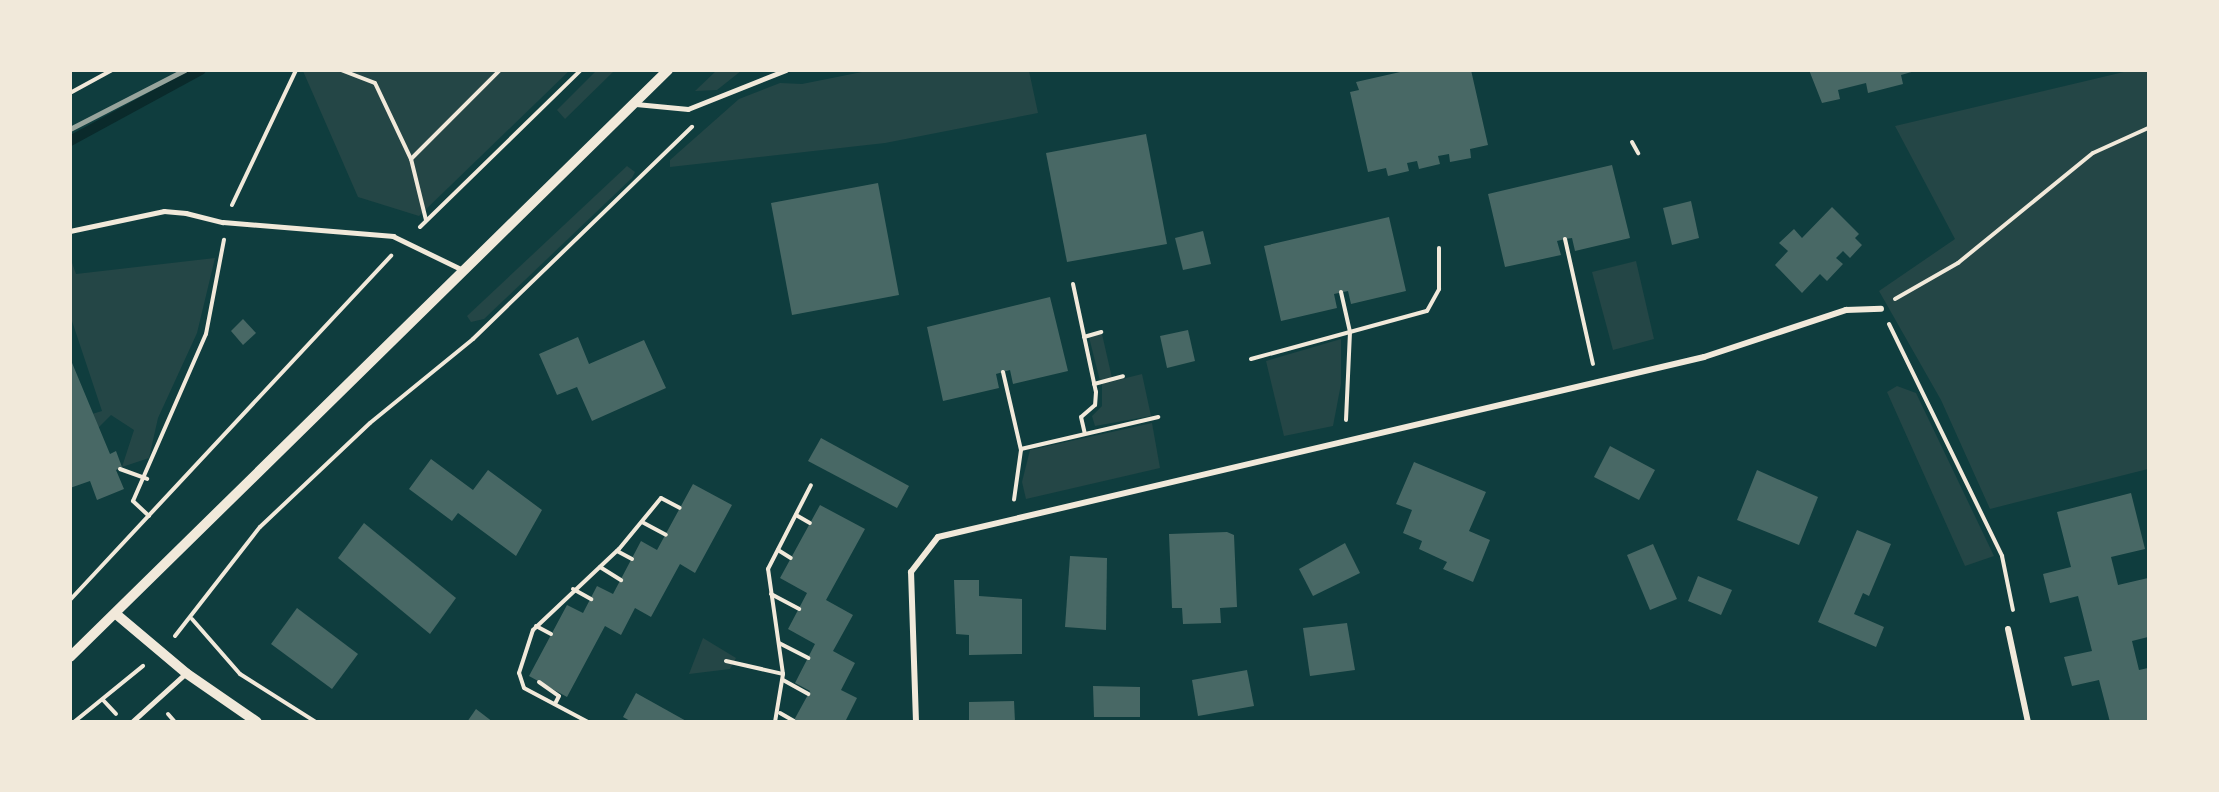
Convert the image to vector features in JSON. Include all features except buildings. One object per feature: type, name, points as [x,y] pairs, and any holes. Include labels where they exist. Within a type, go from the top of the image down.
[{"type":"street","points":[[70,657],[668,70]]},
{"type":"street","points":[[915,722],[908,603],[915,560],[938,537],[1597,383],[1766,340],[1846,310],[1881,309]]},
{"type":"street","points":[[116,614],[186,673],[256,722]]},
{"type":"street","points":[[2008,629],[2028,722]]},
{"type":"lane","points":[[634,103],[688,109],[721,99],[786,70]]},
{"type":"lane","points":[[70,231],[164,211],[223,222],[406,241],[463,270]]},
{"type":"lane","points":[[132,722],[186,673]]},
{"type":"path","points":[[70,93],[112,70]]},
{"type":"path","points":[[149,516],[133,501],[147,479],[206,334],[225,255],[223,222],[296,70]]},
{"type":"path","points":[[341,70],[375,83],[411,159],[426,221]]},
{"type":"path","points":[[411,159],[500,70]]},
{"type":"path","points":[[70,600],[406,241],[580,70]]},
{"type":"path","points":[[316,722],[240,675],[192,619],[260,527],[370,423],[473,339],[721,99]]},
{"type":"path","points":[[2008,629],[2014,615],[2002,556],[1881,309],[1945,272],[2093,153],[2148,128]]},
{"type":"path","points":[[1632,142],[1638,153]]},
{"type":"path","points":[[1565,239],[1597,383]]},
{"type":"path","points":[[1251,359],[1427,311],[1438,289],[1439,248]]},
{"type":"path","points":[[1073,284],[1094,384],[1095,405],[1081,417],[1085,434]]},
{"type":"path","points":[[1341,292],[1350,332],[1345,442]]},
{"type":"path","points":[[1084,337],[1101,332]]},
{"type":"path","points":[[1003,372],[1021,449],[1010,519]]},
{"type":"path","points":[[1094,384],[1123,376]]},
{"type":"path","points":[[1021,449],[1158,417]]},
{"type":"path","points":[[120,469],[147,479]]},
{"type":"path","points":[[775,722],[780,713],[783,674],[768,569],[811,485]]},
{"type":"path","points":[[588,722],[524,688],[519,673],[536,626],[573,589],[617,551],[661,498],[680,508]]},
{"type":"path","points":[[796,515],[810,523]]},
{"type":"path","points":[[642,522],[666,535]]},
{"type":"path","points":[[778,550],[791,558]]},
{"type":"path","points":[[617,551],[632,559]]},
{"type":"path","points":[[600,567],[621,580]]},
{"type":"path","points":[[573,589],[591,599]]},
{"type":"path","points":[[771,594],[799,609]]},
{"type":"path","points":[[536,626],[551,634]]},
{"type":"path","points":[[779,642],[808,658]]},
{"type":"path","points":[[726,661],[783,674]]},
{"type":"path","points":[[74,722],[128,680]]},
{"type":"path","points":[[783,680],[808,694]]},
{"type":"path","points":[[539,682],[559,696],[555,704]]},
{"type":"path","points":[[103,699],[122,722]]},
{"type":"path","points":[[780,713],[794,721]]},
{"type":"path","points":[[168,714],[175,722]]},
{"type":"shaded area","points":[[597,70],[614,71],[565,119],[557,110]]},
{"type":"shaded area","points":[[303,71],[569,71],[419,216],[358,197]]},
{"type":"shaded area","points":[[716,71],[741,71],[717,90],[695,91]]},
{"type":"shaded area","points":[[867,71],[1029,71],[1038,113],[885,143],[670,167],[670,160],[739,99],[780,83],[802,84]]},
{"type":"shaded area","points":[[2128,71],[2148,71],[2148,469],[1990,509],[1941,400],[1879,291],[1955,239],[1895,126]]},
{"type":"shaded area","points":[[627,166],[635,172],[632,178],[484,319],[471,322],[467,316]]},
{"type":"shaded area","points":[[70,257],[76,274],[215,258],[197,333],[158,418],[149,458],[122,467],[134,430],[111,415],[98,428],[92,414],[102,411],[71,318]]},
{"type":"shaded area","points":[[1636,261],[1654,339],[1613,350],[1592,272]]},
{"type":"shaded area","points":[[1102,334],[1112,378],[1100,381],[1089,337]]},
{"type":"shaded area","points":[[1341,339],[1341,384],[1333,426],[1284,436],[1266,361]]},
{"type":"shaded area","points":[[1142,374],[1151,416],[1095,426],[1092,416],[1102,406],[1102,384]]},
{"type":"shaded area","points":[[1897,386],[1916,393],[1994,556],[1965,566],[1887,392]]},
{"type":"shaded area","points":[[1152,423],[1160,468],[1026,499],[1022,482],[1030,450]]},
{"type":"shaded area","points":[[703,638],[736,658],[730,669],[689,674]]},
{"type":"waterway","points":[[70,141],[201,70]]},
{"type":"railway","points":[[70,129],[185,70]]}]
